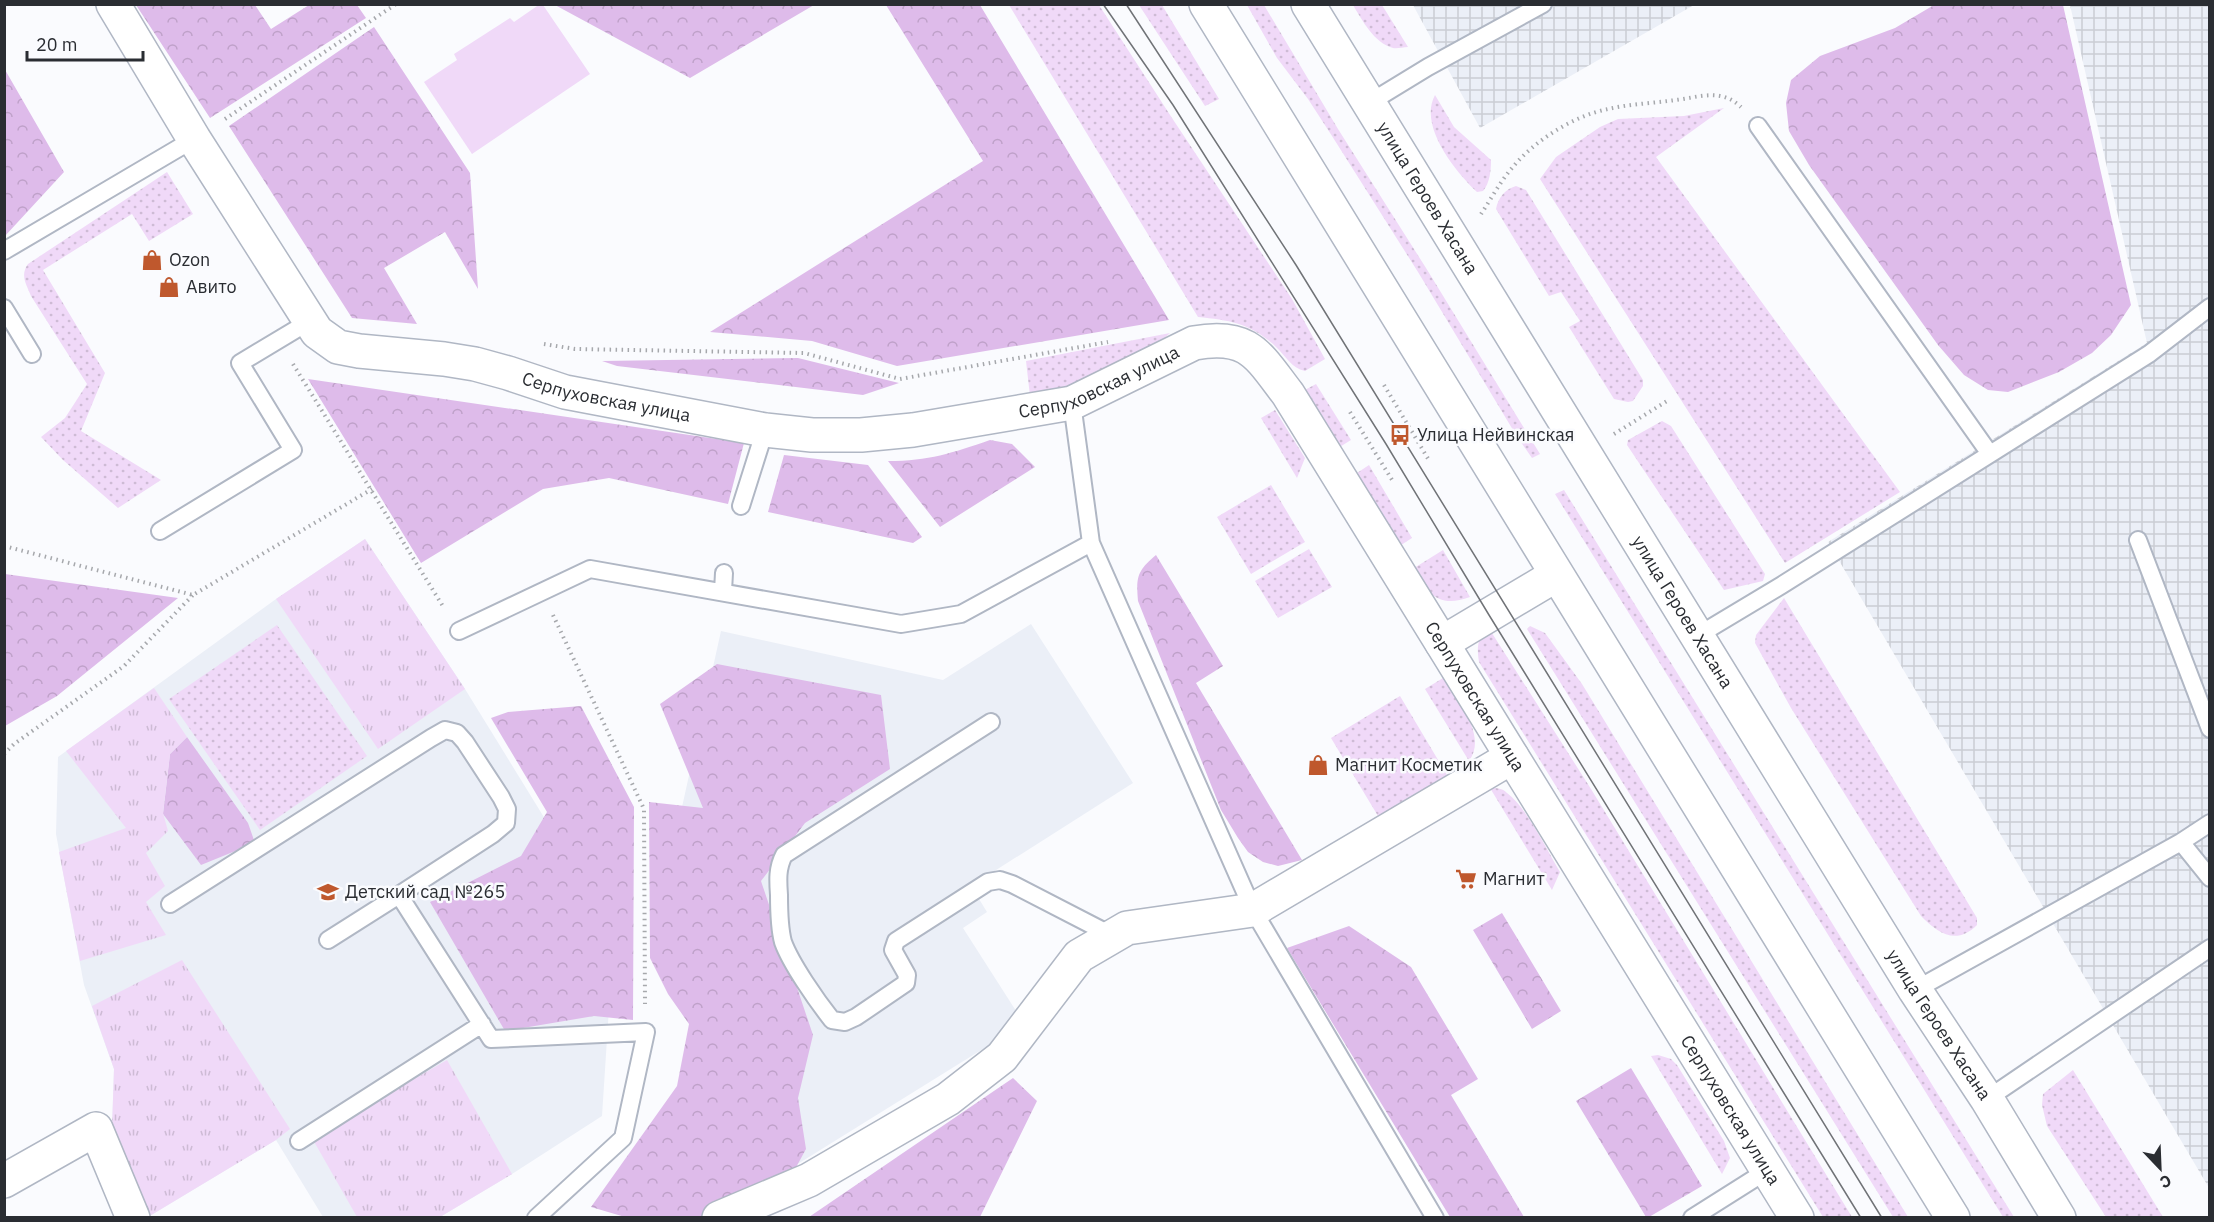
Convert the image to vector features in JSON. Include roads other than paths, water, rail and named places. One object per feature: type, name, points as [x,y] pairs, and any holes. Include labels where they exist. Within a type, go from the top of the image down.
[{"type":"street","name":"Серпуховская улица","points":[[113,4],[194,139],[317,332],[338,347],[475,364],[565,392],[765,430],[812,435],[861,435],[892,432],[1072,403],[1194,343],[1215,339],[1227,340],[1239,343],[1252,351],[1262,360],[1288,394],[1797,1218]]},
{"type":"street","points":[[1206,4],[1953,1218]]},
{"type":"street","name":"улица Героев Хасана","points":[[1308,4],[1915,990],[1988,1099],[2059,1218]]},
{"type":"street","points":[[1442,643],[1556,575]]},
{"type":"street","points":[[719,1218],[809,1180],[948,1099],[1002,1057],[1079,956],[1113,936],[1127,928],[1253,910],[1512,757]]},
{"type":"street","points":[[4,1181],[96,1129],[133,1218]]},
{"type":"lane","points":[[1369,103],[1428,66],[1543,4]]},
{"type":"lane","points":[[1758,126],[1990,454]]},
{"type":"lane","points":[[4,251],[194,139]]},
{"type":"lane","points":[[1697,636],[2149,354],[2210,307]]},
{"type":"lane","points":[[4,308],[32,354]]},
{"type":"lane","points":[[160,531],[294,450],[240,363],[310,321]]},
{"type":"lane","points":[[1072,403],[1091,543],[1253,910],[1435,1218]]},
{"type":"lane","points":[[741,506],[765,430]]},
{"type":"lane","points":[[2138,540],[2210,729]]},
{"type":"lane","points":[[459,632],[590,569],[901,624],[962,614],[1091,543]]},
{"type":"lane","points":[[723,591],[724,573]]},
{"type":"lane","points":[[991,722],[784,855],[779,864],[778,876],[780,921],[783,942],[792,960],[832,1020],[845,1022],[906,983],[907,975],[893,950],[896,941],[988,882],[1000,880],[1012,884],[1113,936]]},
{"type":"lane","points":[[170,904],[431,738],[445,730],[457,733],[501,797],[507,809],[506,823],[493,834],[328,940]]},
{"type":"lane","points":[[1915,990],[2181,842],[2210,823]]},
{"type":"lane","points":[[2181,842],[2210,878]]},
{"type":"lane","points":[[399,895],[491,1039],[646,1032],[623,1138],[536,1218]]},
{"type":"lane","points":[[1988,1099],[2210,948]]},
{"type":"lane","points":[[299,1141],[482,1024]]},
{"type":"lane","points":[[1692,1218],[1768,1170]]},
{"type":"tram line","points":[[1103,4],[1173,105],[1386,444],[1861,1218]]},
{"type":"tram line","points":[[1126,4],[1296,265],[1882,1218]]},
{"type":"place","name":"Ozon","points":[[152,260]]},
{"type":"place","name":"Авито","points":[[169,287]]},
{"type":"place","name":"Улица Нейвинская","points":[[1400,435]]},
{"type":"place","name":"Магнит Косметик","points":[[1318,765]]},
{"type":"place","name":"Магнит","points":[[1466,879]]},
{"type":"place","name":"Детский сад №265","points":[[328,892]]}]
